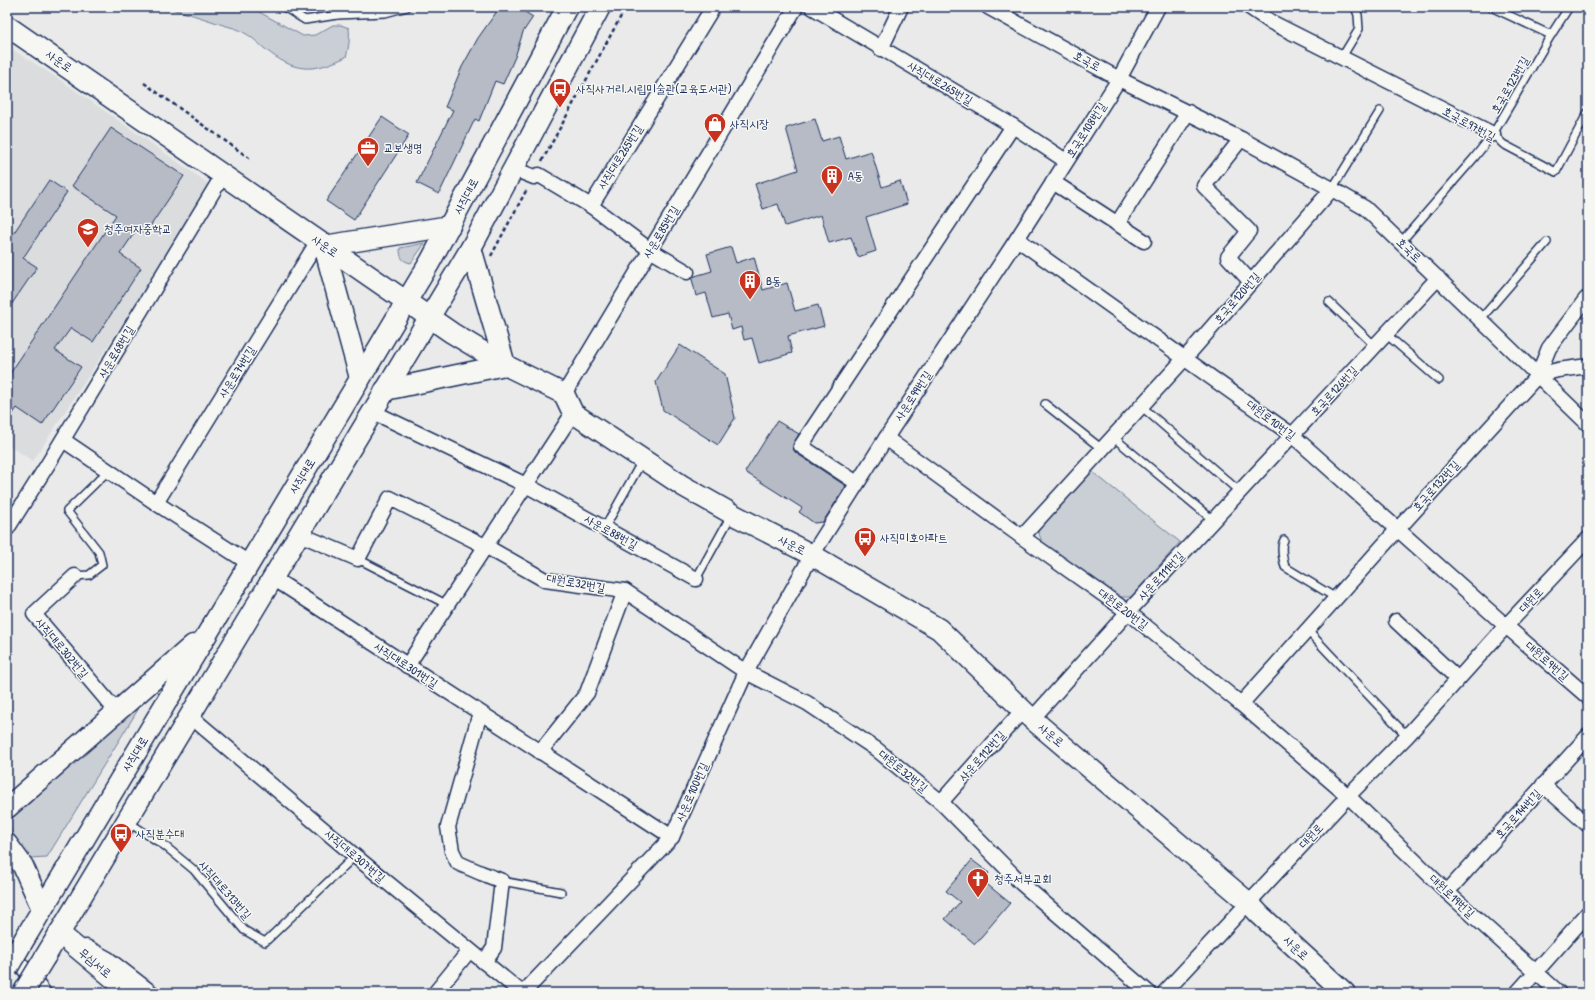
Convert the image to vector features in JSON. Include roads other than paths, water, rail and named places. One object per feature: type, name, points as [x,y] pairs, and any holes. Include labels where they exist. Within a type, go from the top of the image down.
[{"type":"street","name":"사직대로","points":[[7,969],[450,226],[567,7]]},
{"type":"street","points":[[24,993],[471,248],[600,7]]},
{"type":"street","name":"사직대로265번길","points":[[591,206],[713,7]]},
{"type":"street","name":"사운로85번길","points":[[564,394],[759,72],[796,7]]},
{"type":"street","name":"사직대로265번길","points":[[812,7],[1013,126],[1066,161]]},
{"type":"street","points":[[881,48],[901,7]]},
{"type":"street","name":"호국로","points":[[988,7],[1119,79],[1241,139],[1332,188],[1365,208],[1588,424]]},
{"type":"street","name":"호국로108번길","points":[[1017,239],[1119,79],[1158,7]]},
{"type":"street","name":"호국로97번길","points":[[1249,7],[1271,22],[1493,134]]},
{"type":"street","name":"사운로","points":[[7,26],[321,244],[429,317],[504,365],[564,394]]},
{"type":"street","points":[[1117,224],[1188,112]]},
{"type":"street","points":[[857,483],[801,446],[1013,126]]},
{"type":"street","points":[[1241,139],[1204,186],[1249,231],[1228,257],[1251,282]]},
{"type":"street","points":[[514,169],[534,177],[539,175],[591,206],[650,250],[687,272]]},
{"type":"street","name":"사운로68번길","points":[[7,529],[63,440],[223,175]]},
{"type":"street","points":[[1053,182],[1144,241]]},
{"type":"street","name":"호국로120번길","points":[[1022,537],[1186,357],[1332,188]]},
{"type":"street","points":[[360,378],[321,244],[450,226]]},
{"type":"street","name":"사운로99번길","points":[[812,555],[886,438],[1017,239]]},
{"type":"street","name":"대원로10번길","points":[[1017,239],[1186,357],[1292,435],[1506,626]]},
{"type":"street","name":"사운로74번길","points":[[156,504],[321,244]]},
{"type":"street","points":[[386,390],[504,365],[471,248]]},
{"type":"street","name":"호국로126번길","points":[[1292,435],[1438,278]]},
{"type":"street","points":[[1538,375],[1550,348],[1587,296]]},
{"type":"street","points":[[1538,375],[1558,370],[1588,366]]},
{"type":"street","name":"호국로132번길","points":[[1242,704],[1538,375]]},
{"type":"street","points":[[407,666],[487,547],[573,413],[564,394]]},
{"type":"street","points":[[373,412],[526,485]]},
{"type":"street","name":"사운로","points":[[573,413],[683,486],[732,514],[812,555],[938,630],[1027,715],[1249,903],[1345,993]]},
{"type":"street","name":"사운로111번길","points":[[1027,715],[1128,612],[1292,435]]},
{"type":"street","name":"대원로20번길","points":[[886,438],[1128,612],[1242,704],[1348,796]]},
{"type":"street","points":[[63,440],[156,504],[249,563]]},
{"type":"street","name":"사운로88번길","points":[[526,485],[696,579]]},
{"type":"street","points":[[299,534],[358,559],[390,498],[487,547]]},
{"type":"street","name":"대원로","points":[[1164,993],[1348,796],[1407,736],[1506,626],[1588,539]]},
{"type":"street","name":"대원로32번길","points":[[487,547],[546,580],[626,592],[746,672],[807,703],[870,745],[941,802],[1021,883],[1148,993]]},
{"type":"street","name":"사운로100번길","points":[[522,993],[672,837],[746,672],[812,555]]},
{"type":"street","name":"사직대로302번길","points":[[75,576],[34,614],[117,712]]},
{"type":"street","name":"사직대로301번길","points":[[273,578],[672,837]]},
{"type":"street","points":[[540,752],[587,693],[626,592]]},
{"type":"street","points":[[1396,622],[1458,679]]},
{"type":"street","name":"대원로9번길","points":[[1506,626],[1588,697]]},
{"type":"street","points":[[7,808],[207,634]]},
{"type":"street","points":[[480,713],[448,827],[452,851],[458,863],[502,881],[494,948],[484,962]]},
{"type":"street","name":"사운로112번길","points":[[941,802],[1027,715]]},
{"type":"street","name":"사직대로307번길","points":[[190,716],[355,856],[522,993]]},
{"type":"street","name":"호국로144번길","points":[[1447,892],[1588,736]]},
{"type":"street","points":[[1543,786],[1588,825]]},
{"type":"street","name":"대원로19번길","points":[[1348,796],[1447,892],[1559,993]]},
{"type":"street","points":[[7,844],[24,866],[42,909]]},
{"type":"street","points":[[1517,993],[1588,913]]},
{"type":"street","points":[[59,933],[108,959],[152,993]]},
{"type":"street","name":"무심서로","points":[[59,933],[131,993]]},
{"type":"street","points":[[7,948],[44,993]]},
{"type":"street","points":[[435,993],[469,951]]},
{"type":"lane","points":[[284,7],[305,20],[337,15],[385,13],[407,7]]},
{"type":"lane","points":[[337,15],[343,7]]},
{"type":"lane","points":[[1342,57],[1359,29],[1358,15],[1355,7]]},
{"type":"lane","points":[[1491,7],[1551,35]]},
{"type":"lane","name":"호국로123번길","points":[[1401,242],[1493,134],[1569,7]]},
{"type":"lane","points":[[1332,188],[1380,111]]},
{"type":"lane","name":"호국로97번길","points":[[1493,134],[1503,144],[1556,172],[1588,112]]},
{"type":"lane","points":[[1480,320],[1547,242]]},
{"type":"lane","points":[[1329,302],[1375,346]]},
{"type":"lane","points":[[1386,334],[1439,380]]},
{"type":"lane","points":[[1045,404],[1102,449]]},
{"type":"lane","points":[[1141,406],[1240,492]]},
{"type":"lane","points":[[1113,437],[1213,520]]},
{"type":"lane","points":[[604,529],[643,459]]},
{"type":"lane","name":"사직대로302번길","points":[[75,576],[89,575],[102,565],[99,552],[67,511],[108,471]]},
{"type":"lane","points":[[696,579],[732,514]]},
{"type":"lane","points":[[1284,540],[1283,550],[1285,567],[1336,598]]},
{"type":"lane","points":[[358,559],[448,605]]},
{"type":"lane","points":[[1307,630],[1407,736]]},
{"type":"lane","name":"사직대로313번길","points":[[126,821],[165,846],[194,870],[244,930],[265,942],[355,856]]},
{"type":"lane","points":[[502,881],[561,892]]},
{"type":"place","name":"사직사거리.시립미술관(교육도서관)","points":[[560,108]]},
{"type":"place","name":"사직시장","points":[[715,144]]},
{"type":"place","name":"교보생명","points":[[368,168]]},
{"type":"place","name":"A동","points":[[832,196]]},
{"type":"place","name":"청주여자중학교","points":[[88,248]]},
{"type":"place","name":"B동","points":[[750,300]]},
{"type":"place","name":"사직미호아파트","points":[[865,558]]},
{"type":"place","name":"사직분수대","points":[[121,854]]},
{"type":"place","name":"청주서부교회","points":[[978,898]]}]
